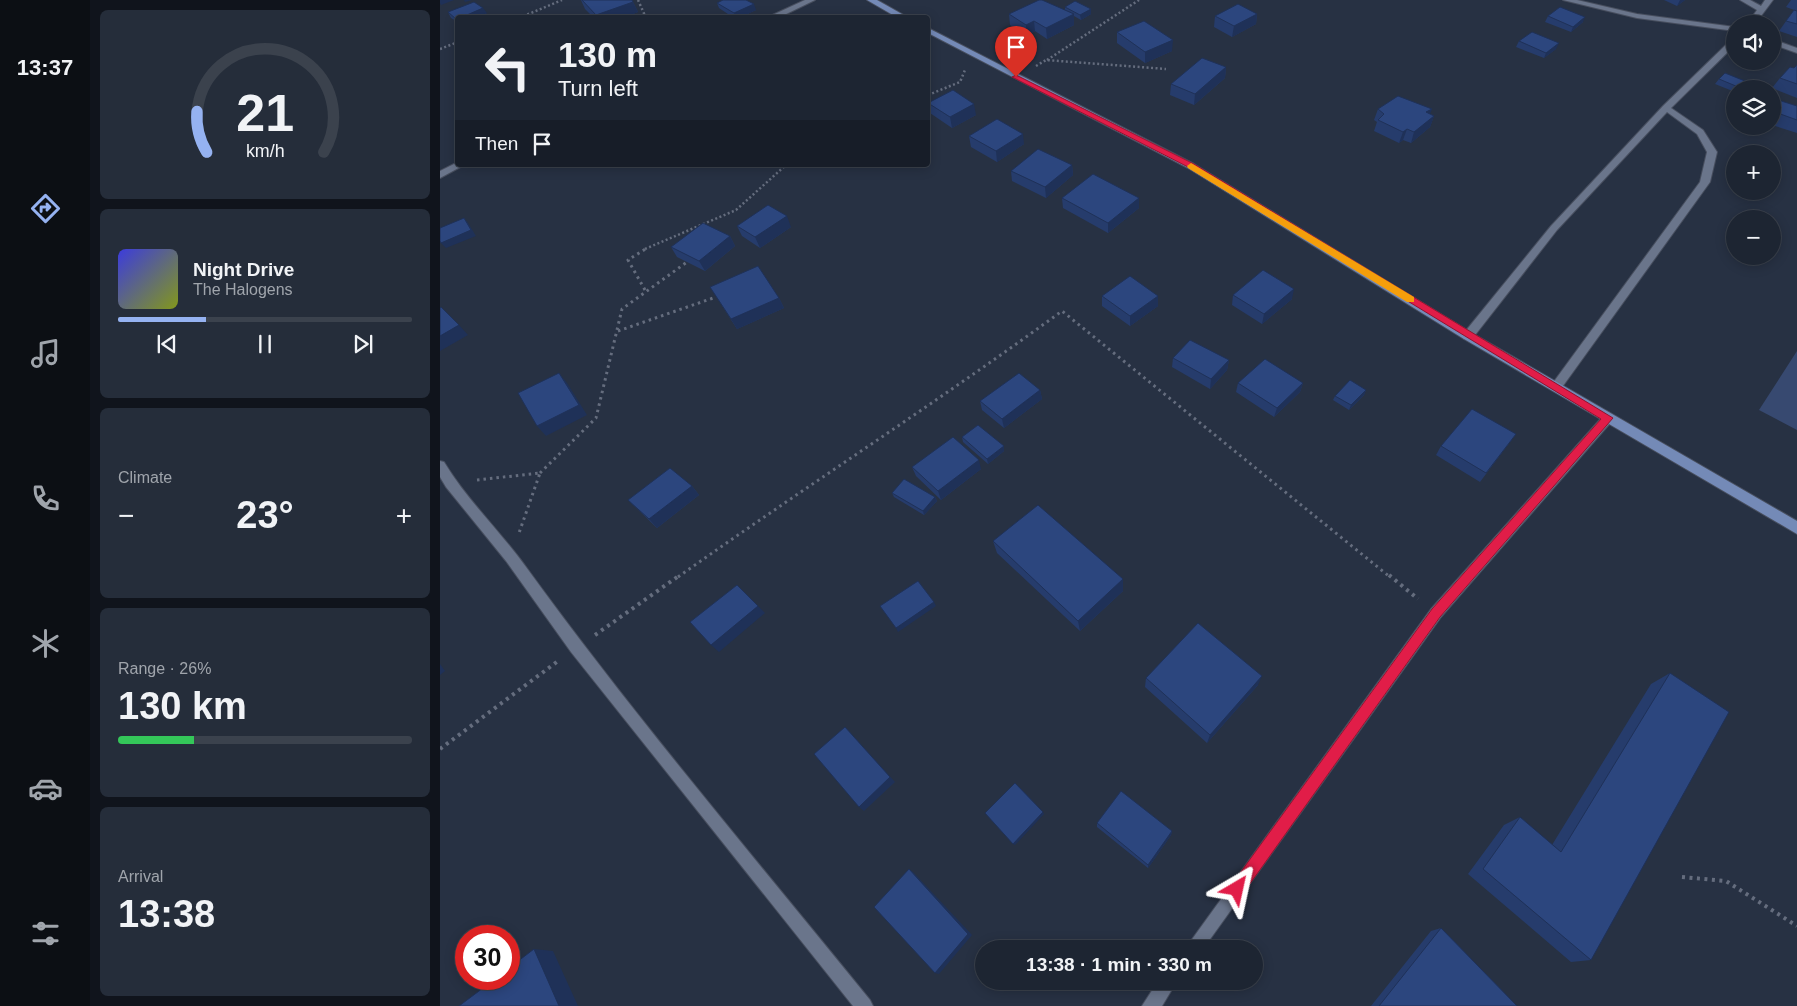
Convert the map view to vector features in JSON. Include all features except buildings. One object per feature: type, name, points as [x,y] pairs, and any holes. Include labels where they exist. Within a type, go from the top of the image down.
[{"type":"main road","points":[[871,0],[899,15]]},
{"type":"main road","points":[[930,31],[1191,166],[1468,336],[1797,528]]},
{"type":"street","points":[[777,15],[812,0]]},
{"type":"street","points":[[1567,0],[1638,16],[1726,28]]},
{"type":"street","points":[[1744,0],[1761,9]]},
{"type":"street","points":[[1757,15],[1769,0]]},
{"type":"street","points":[[1781,45],[1797,51]]},
{"type":"street","points":[[1468,336],[1554,228],[1666,108],[1726,50]]},
{"type":"street","points":[[1556,388],[1705,182],[1712,152],[1700,132],[1666,108]]},
{"type":"street","points":[[440,175],[455,167]]},
{"type":"street","points":[[1200,940],[1436,613],[1608,418]]},
{"type":"street","points":[[440,466],[450,482],[511,557],[576,647],[864,1006]]},
{"type":"street","points":[[1151,1006],[1163,990]]},
{"type":"path","points":[[527,15],[562,0]]},
{"type":"path","points":[[638,0],[645,15]]},
{"type":"path","points":[[1016,77],[1046,60],[1139,0]]},
{"type":"path","points":[[440,48],[455,43]]},
{"type":"path","points":[[930,94],[960,82],[972,53]]},
{"type":"path","points":[[1046,60],[1166,69]]},
{"type":"path","points":[[645,290],[628,260],[647,248],[736,210],[784,167]]},
{"type":"path","points":[[511,557],[540,474],[596,418],[622,309],[645,290],[687,262]]},
{"type":"path","points":[[618,331],[716,297]]},
{"type":"path","points":[[440,749],[576,647],[648,599],[782,504],[959,386],[1062,311],[1436,613]]},
{"type":"path","points":[[450,482],[540,474]]},
{"type":"path","points":[[1682,877],[1726,881],[1797,926]]},
{"type":"shaded area","points":[[1797,351],[1797,430],[1759,410]]},
{"type":"slow traffic","points":[[1191,166],[1410,300]]},
{"type":"route","points":[[1016,77],[1191,166],[1468,336],[1608,418],[1436,613],[1237,889]]}]
